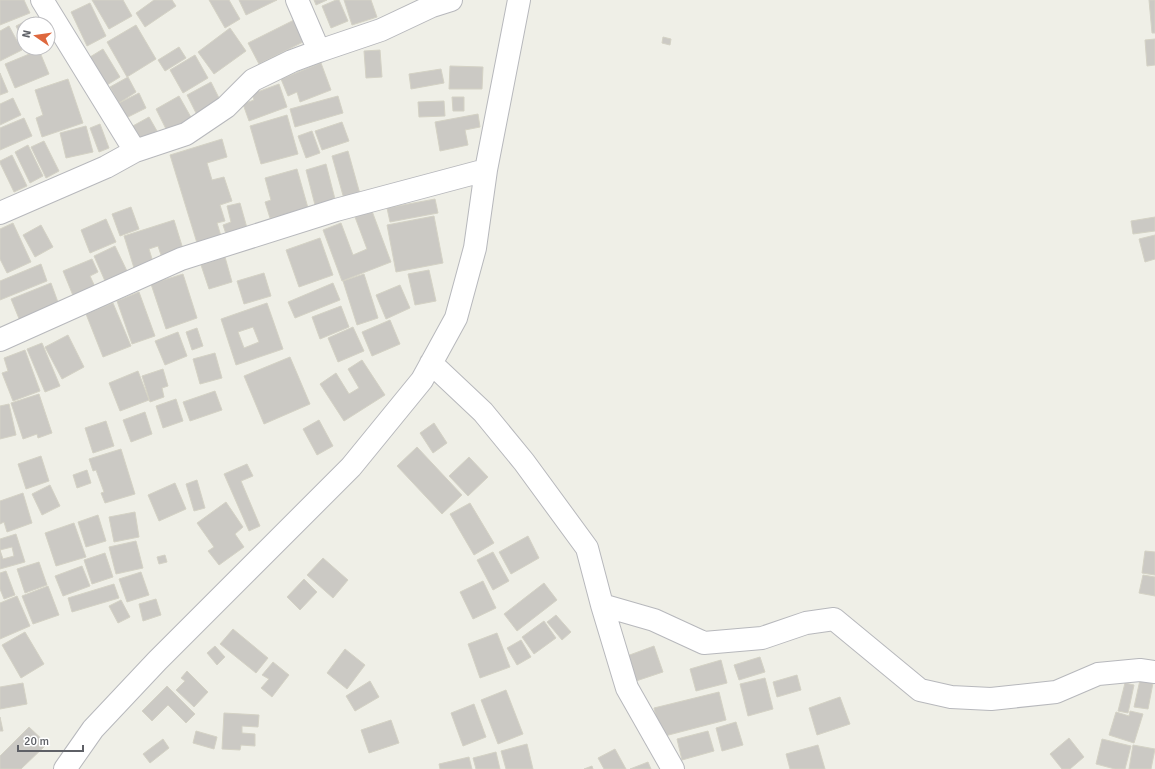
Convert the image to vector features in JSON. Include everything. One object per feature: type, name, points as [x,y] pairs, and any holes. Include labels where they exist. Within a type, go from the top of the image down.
[{"type":"street","points":[[42,0],[135,151]]},
{"type":"street","points":[[297,0],[319,51]]},
{"type":"street","points":[[0,213],[106,167],[135,151],[186,134],[226,107],[254,80],[292,61],[381,30],[432,6],[451,0]]},
{"type":"street","points":[[65,769],[93,729],[157,661],[351,466],[422,380],[456,318],[475,248],[486,170],[519,0]]},
{"type":"street","points":[[0,340],[181,259],[336,210],[486,170]]},
{"type":"street","points":[[431,363],[483,412],[524,462],[587,548],[602,606],[627,688],[673,769]]},
{"type":"street","points":[[602,606],[654,620],[704,643],[762,638],[806,624],[834,619],[920,690],[951,697],[991,698],[1056,692],[1098,674],[1140,670],[1155,672]]},
{"type":"building","points":[[0,0],[24,0],[30,13],[22,16],[16,16],[16,19],[0,25]]},
{"type":"building","points":[[92,0],[123,0],[132,16],[109,29]]},
{"type":"building","points":[[154,0],[172,0],[176,6],[145,27],[136,13]]},
{"type":"building","points":[[209,0],[229,0],[240,19],[225,28]]},
{"type":"building","points":[[239,0],[277,0],[246,15]]},
{"type":"building","points":[[314,0],[327,0],[316,5]]},
{"type":"building","points":[[339,0],[348,21],[331,28],[322,6]]},
{"type":"building","points":[[344,0],[371,0],[377,17],[352,25]]},
{"type":"building","points":[[1149,0],[1155,0],[1155,33],[1152,33]]},
{"type":"building","points":[[90,3],[106,36],[87,46],[71,12]]},
{"type":"building","points":[[296,19],[307,40],[259,64],[248,43]]},
{"type":"building","points":[[136,25],[156,59],[127,77],[107,42]]},
{"type":"building","points":[[9,26],[16,39],[16,53],[0,61],[0,31]]},
{"type":"building","points":[[230,28],[246,51],[214,74],[198,52]]},
{"type":"building","points":[[663,37],[671,39],[670,45],[662,43]]},
{"type":"building","points":[[1155,39],[1155,65],[1147,66],[1145,40]]},
{"type":"building","points":[[179,47],[186,58],[165,71],[158,60]]},
{"type":"building","points":[[103,49],[120,77],[107,85],[90,57]]},
{"type":"building","points":[[380,50],[382,77],[366,78],[364,51]]},
{"type":"building","points":[[195,55],[208,78],[183,93],[170,70]]},
{"type":"building","points":[[24,56],[42,56],[49,74],[15,88],[5,64]]},
{"type":"building","points":[[321,63],[331,90],[300,102],[297,92],[288,96],[281,79]]},
{"type":"building","points":[[450,66],[483,67],[482,89],[449,89]]},
{"type":"building","points":[[441,69],[444,83],[411,89],[409,74]]},
{"type":"building","points":[[0,73],[8,92],[0,95]]},
{"type":"building","points":[[128,77],[136,92],[119,103],[110,87]]},
{"type":"building","points":[[68,79],[83,123],[42,137],[36,118],[43,115],[35,90]]},
{"type":"building","points":[[211,82],[222,104],[198,117],[187,95]]},
{"type":"building","points":[[279,84],[287,107],[249,121],[243,104],[254,100],[252,94]]},
{"type":"building","points":[[139,93],[146,108],[126,118],[119,103]]},
{"type":"building","points":[[179,96],[192,119],[168,133],[156,109]]},
{"type":"building","points":[[338,96],[343,113],[295,127],[290,109]]},
{"type":"building","points":[[452,97],[464,97],[464,111],[453,111]]},
{"type":"building","points":[[13,98],[21,115],[0,125],[0,104]]},
{"type":"building","points":[[444,101],[445,116],[419,117],[418,102]]},
{"type":"building","points":[[478,114],[480,127],[465,130],[468,145],[440,151],[435,122]]},
{"type":"building","points":[[287,115],[298,154],[261,164],[250,126]]},
{"type":"building","points":[[149,117],[157,131],[138,141],[131,127]]},
{"type":"building","points":[[24,118],[32,136],[0,150],[0,128]]},
{"type":"building","points":[[342,122],[349,141],[322,150],[315,131]]},
{"type":"building","points":[[100,124],[109,148],[99,152],[90,128]]},
{"type":"building","points":[[86,126],[93,152],[66,158],[60,133]]},
{"type":"building","points":[[312,131],[320,153],[306,158],[298,136]]},
{"type":"building","points":[[222,139],[227,157],[207,163],[212,180],[224,177],[232,201],[220,205],[225,221],[217,223],[221,236],[197,243],[170,155]]},
{"type":"building","points":[[44,141],[59,171],[46,178],[31,147]]},
{"type":"building","points":[[28,145],[43,176],[30,183],[15,152]]},
{"type":"building","points":[[348,151],[360,194],[344,199],[332,156]]},
{"type":"building","points":[[12,155],[27,186],[14,192],[0,163],[0,161]]},
{"type":"building","points":[[326,164],[336,203],[316,209],[306,170]]},
{"type":"building","points":[[297,169],[308,208],[270,218],[265,202],[271,200],[265,178]]},
{"type":"building","points":[[435,199],[438,213],[390,222],[387,208]]},
{"type":"building","points":[[240,203],[247,228],[226,234],[223,225],[231,222],[227,206]]},
{"type":"building","points":[[131,207],[139,229],[120,236],[112,214]]},
{"type":"building","points":[[372,211],[391,262],[342,281],[323,230],[341,223],[353,255],[367,249],[355,217]]},
{"type":"building","points":[[434,216],[443,263],[396,272],[387,225]]},
{"type":"building","points":[[1155,217],[1155,231],[1133,234],[1131,221]]},
{"type":"building","points":[[106,219],[116,242],[90,253],[81,230]]},
{"type":"building","points":[[174,220],[183,249],[161,255],[158,246],[149,249],[153,262],[134,268],[124,236]]},
{"type":"building","points":[[13,223],[31,262],[7,273],[0,259],[0,229]]},
{"type":"building","points":[[41,225],[53,247],[35,257],[23,235]]},
{"type":"building","points":[[1155,235],[1155,259],[1145,262],[1139,239]]},
{"type":"building","points":[[320,238],[333,275],[299,287],[286,250]]},
{"type":"building","points":[[115,246],[127,271],[105,281],[94,256]]},
{"type":"building","points":[[225,257],[232,282],[209,289],[201,265]]},
{"type":"building","points":[[92,259],[98,272],[90,276],[96,289],[74,298],[63,271]]},
{"type":"building","points":[[41,264],[47,281],[0,300],[0,281]]},
{"type":"building","points":[[429,270],[436,301],[415,305],[408,274]]},
{"type":"building","points":[[264,273],[271,296],[244,304],[237,281]]},
{"type":"building","points":[[183,274],[197,318],[166,329],[151,284]]},
{"type":"building","points":[[364,274],[378,318],[357,325],[343,281]]},
{"type":"building","points":[[51,283],[59,305],[20,321],[11,299]]},
{"type":"building","points":[[333,283],[340,300],[295,318],[288,302]]},
{"type":"building","points":[[400,285],[410,308],[386,319],[376,295]]},
{"type":"building","points":[[139,292],[155,336],[132,344],[117,301]]},
{"type":"building","points":[[113,303],[131,346],[103,357],[86,314]]},
{"type":"building","points":[[267,303],[283,349],[236,365],[221,319]],"holes":[[[253,327],[259,342],[244,348],[238,332]]]},
{"type":"building","points":[[341,306],[349,327],[320,339],[312,317]]},
{"type":"building","points":[[390,320],[400,344],[372,356],[362,332]]},
{"type":"building","points":[[353,327],[364,351],[338,362],[328,338]]},
{"type":"building","points":[[197,328],[203,346],[192,350],[186,332]]},
{"type":"building","points":[[178,332],[187,356],[165,365],[155,341]]},
{"type":"building","points":[[68,335],[84,367],[62,379],[45,347]]},
{"type":"building","points":[[42,343],[60,386],[45,392],[27,349]]},
{"type":"building","points":[[25,350],[40,391],[13,401],[2,373],[8,371],[4,358]]},
{"type":"building","points":[[215,353],[222,378],[200,384],[193,359]]},
{"type":"building","points":[[290,357],[310,404],[264,424],[244,376]]},
{"type":"building","points":[[362,360],[385,395],[344,421],[320,384],[336,373],[349,394],[359,388],[348,369]]},
{"type":"building","points":[[163,369],[168,386],[162,388],[164,397],[150,402],[142,376]]},
{"type":"building","points":[[138,371],[149,400],[120,411],[109,383]]},
{"type":"building","points":[[215,391],[222,410],[190,421],[183,402]]},
{"type":"building","points":[[39,394],[52,433],[38,438],[37,434],[23,439],[11,403]]},
{"type":"building","points":[[176,399],[183,421],[163,428],[156,406]]},
{"type":"building","points":[[9,404],[16,435],[0,439],[0,406]]},
{"type":"building","points":[[145,412],[152,434],[131,442],[123,420]]},
{"type":"building","points":[[319,420],[333,446],[317,455],[303,429]]},
{"type":"building","points":[[106,421],[114,446],[93,453],[85,428]]},
{"type":"building","points":[[434,423],[447,443],[433,453],[420,433]]},
{"type":"building","points":[[417,447],[462,495],[442,514],[397,466]]},
{"type":"building","points":[[121,449],[135,494],[105,503],[101,493],[104,492],[96,470],[93,471],[89,459]]},
{"type":"building","points":[[41,456],[49,481],[26,489],[18,464]]},
{"type":"building","points":[[469,457],[488,477],[468,496],[449,476]]},
{"type":"building","points":[[247,464],[253,476],[241,481],[260,526],[249,531],[224,474]]},
{"type":"building","points":[[87,470],[91,483],[77,488],[73,475]]},
{"type":"building","points":[[197,480],[205,508],[194,511],[186,484]]},
{"type":"building","points":[[175,483],[186,509],[159,521],[148,495]]},
{"type":"building","points":[[50,485],[60,506],[42,515],[32,494]]},
{"type":"building","points":[[23,493],[32,523],[7,532],[4,522],[0,524],[0,501]]},
{"type":"building","points":[[226,502],[243,527],[235,534],[244,547],[219,565],[208,551],[214,547],[197,523]]},
{"type":"building","points":[[470,503],[494,543],[474,555],[450,514]]},
{"type":"building","points":[[135,512],[139,537],[114,542],[109,517]]},
{"type":"building","points":[[98,515],[106,541],[86,547],[78,522]]},
{"type":"building","points":[[74,523],[86,557],[56,566],[45,533]]},
{"type":"building","points":[[16,534],[25,562],[0,569],[0,550],[0,539]],"holes":[[[12,547],[14,556],[3,559],[0,550]]]},
{"type":"building","points":[[528,536],[539,558],[511,574],[499,552]]},
{"type":"building","points":[[136,541],[143,568],[116,574],[109,547]]},
{"type":"building","points":[[1145,551],[1155,552],[1155,575],[1142,573]]},
{"type":"building","points":[[493,552],[509,581],[493,590],[477,560]]},
{"type":"building","points":[[105,553],[113,577],[92,584],[84,560]]},
{"type":"building","points":[[165,555],[167,562],[159,564],[157,557]]},
{"type":"building","points":[[323,558],[348,580],[333,598],[307,575]]},
{"type":"building","points":[[39,562],[47,585],[25,593],[17,569]]},
{"type":"building","points":[[82,566],[90,586],[63,596],[55,576]]},
{"type":"building","points":[[6,571],[15,595],[4,599],[0,589],[0,573]]},
{"type":"building","points":[[141,572],[149,595],[127,602],[119,579]]},
{"type":"building","points":[[1143,575],[1155,577],[1155,596],[1139,593]]},
{"type":"building","points":[[304,579],[317,592],[300,610],[287,597]]},
{"type":"building","points":[[483,581],[496,608],[473,619],[460,592]]},
{"type":"building","points":[[544,583],[557,600],[517,631],[504,614]]},
{"type":"building","points":[[114,584],[119,598],[72,612],[68,598]]},
{"type":"building","points":[[48,586],[59,615],[33,624],[22,596]]},
{"type":"building","points":[[17,596],[30,626],[0,639],[0,603]]},
{"type":"building","points":[[156,599],[161,615],[143,621],[139,604]]},
{"type":"building","points":[[121,600],[130,617],[118,623],[109,606]]},
{"type":"building","points":[[556,615],[571,632],[562,640],[547,622]]},
{"type":"building","points":[[544,621],[556,638],[534,654],[522,637]]},
{"type":"building","points":[[233,629],[268,658],[256,673],[220,644]]},
{"type":"building","points":[[25,632],[44,664],[21,678],[2,645]]},
{"type":"building","points":[[497,633],[510,667],[480,678],[468,644]]},
{"type":"building","points":[[521,640],[531,657],[517,665],[507,648]]},
{"type":"building","points":[[215,646],[225,657],[217,665],[207,653]]},
{"type":"building","points":[[654,646],[663,672],[636,681],[627,656]]},
{"type":"building","points":[[345,649],[365,665],[347,689],[327,673]]},
{"type":"building","points":[[760,657],[765,672],[739,680],[734,665]]},
{"type":"building","points":[[721,660],[727,683],[696,691],[690,669]]},
{"type":"building","points":[[273,662],[289,675],[272,697],[261,688],[269,679],[262,675]]},
{"type":"building","points":[[187,671],[208,692],[194,707],[176,690],[185,681],[181,678]]},
{"type":"building","points":[[797,675],[801,690],[777,697],[773,682]]},
{"type":"building","points":[[765,678],[773,709],[748,716],[740,684]]},
{"type":"building","points":[[1140,680],[1153,683],[1148,709],[1134,707]]},
{"type":"building","points":[[370,681],[379,697],[355,711],[346,696]]},
{"type":"building","points":[[23,683],[27,704],[0,709],[0,687]]},
{"type":"building","points":[[1125,683],[1134,685],[1128,713],[1118,711]]},
{"type":"building","points":[[167,686],[195,714],[186,723],[168,705],[152,721],[142,711]]},
{"type":"building","points":[[506,690],[523,734],[498,744],[481,700]]},
{"type":"building","points":[[719,692],[726,720],[661,737],[654,708]]},
{"type":"building","points":[[840,697],[850,724],[817,735],[809,708]]},
{"type":"building","points":[[474,704],[486,737],[463,746],[451,713]]},
{"type":"building","points":[[1130,711],[1143,714],[1134,743],[1109,735],[1116,712],[1129,716]]},
{"type":"building","points":[[224,713],[259,715],[258,727],[242,726],[242,733],[255,734],[255,746],[241,745],[240,750],[222,749]]},
{"type":"building","points":[[0,717],[3,731],[0,731]]},
{"type":"building","points":[[391,720],[399,743],[369,753],[361,730]]},
{"type":"building","points":[[736,722],[743,745],[722,751],[716,728]]},
{"type":"building","points":[[29,727],[47,744],[21,769],[0,769],[0,756]]},
{"type":"building","points":[[196,731],[217,737],[214,749],[193,743]]},
{"type":"building","points":[[708,731],[714,751],[682,760],[677,739]]},
{"type":"building","points":[[1069,738],[1084,757],[1070,769],[1062,769],[1050,754]]},
{"type":"building","points":[[163,739],[169,748],[150,763],[143,754]]},
{"type":"building","points":[[1102,739],[1131,746],[1125,769],[1115,769],[1096,764]]},
{"type":"building","points":[[527,744],[533,769],[506,769],[501,751]]},
{"type":"building","points":[[818,745],[825,769],[790,769],[786,754]]},
{"type":"building","points":[[1133,745],[1155,749],[1151,769],[1129,769]]},
{"type":"building","points":[[615,749],[626,769],[604,769],[598,758]]},
{"type":"building","points":[[496,752],[500,769],[476,769],[473,758]]},
{"type":"building","points":[[469,757],[472,769],[440,769],[439,764]]},
{"type":"building","points":[[648,762],[651,769],[630,769]]},
{"type":"building","points":[[592,766],[593,769],[584,769]]}]
